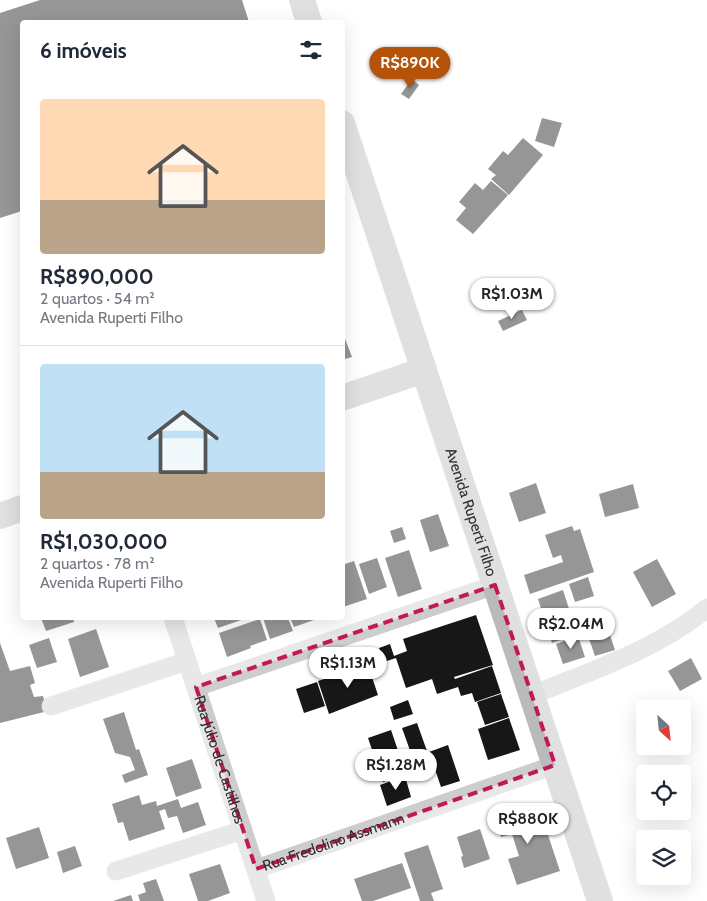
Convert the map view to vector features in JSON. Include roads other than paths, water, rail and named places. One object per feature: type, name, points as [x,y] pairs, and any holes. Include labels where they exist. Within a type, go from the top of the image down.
[{"type":"main road","points":[[302,0],[308,20]]},
{"type":"main road","name":"Avenida Ruperti Filho","points":[[345,132],[530,696],[600,901]]},
{"type":"main road","points":[[345,397],[424,370]]},
{"type":"main road","points":[[0,516],[20,509]]},
{"type":"street","points":[[196,687],[495,585]]},
{"type":"street","points":[[530,696],[632,654],[693,620],[707,608]]},
{"type":"street","name":"Rua Júlio de Castilhos","points":[[174,620],[266,901]]},
{"type":"street","points":[[51,706],[187,661]]},
{"type":"street","name":"Rua Fredolino Assmann","points":[[256,869],[555,765]]},
{"type":"street","points":[[116,871],[243,830]]}]
